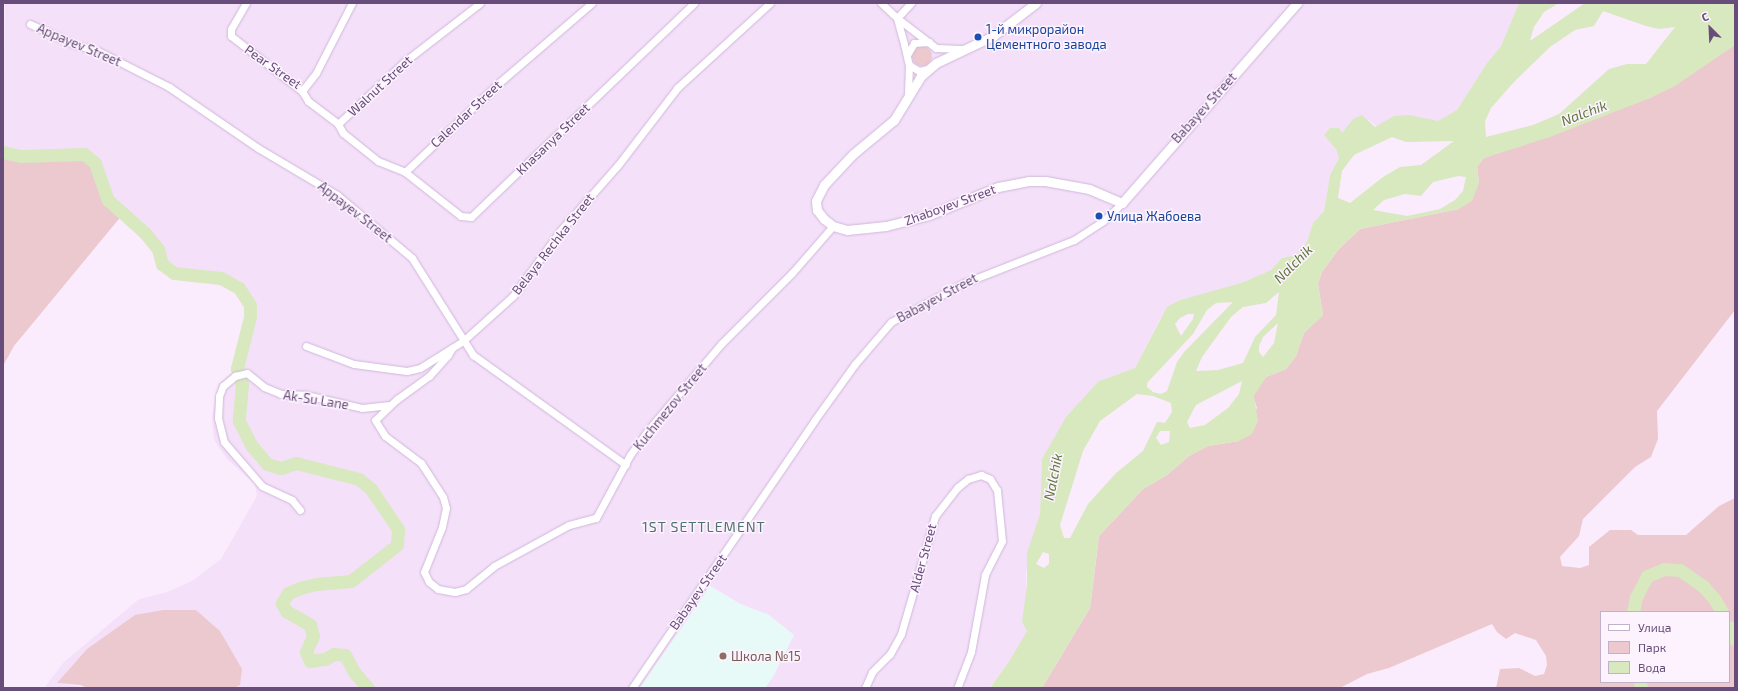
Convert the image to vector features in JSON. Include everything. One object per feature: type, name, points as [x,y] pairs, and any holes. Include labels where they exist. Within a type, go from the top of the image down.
[{"type":"street","name":"Pear Street","points":[[246,3],[234,24],[231,36],[302,91],[316,73],[352,3]]},
{"type":"street","name":"Walnut Street","points":[[302,91],[308,101],[338,124],[404,62],[480,3]]},
{"type":"street","name":"Calendar Street","points":[[405,172],[500,82],[592,3]]},
{"type":"street","name":"Khasanya Street","points":[[405,172],[461,216],[471,217],[694,3]]},
{"type":"street","name":"Belaya Rechka Street","points":[[306,346],[354,364],[407,371],[420,368],[463,341],[513,296],[560,231],[618,165],[677,88],[770,3]]},
{"type":"street","points":[[881,3],[897,18],[936,48],[966,49]]},
{"type":"street","points":[[897,18],[911,3]]},
{"type":"street","points":[[897,18],[908,61],[919,71],[993,36],[1036,3]]},
{"type":"street","name":"Babayev Street","points":[[632,688],[810,426],[855,364],[891,322],[964,283],[1074,240],[1103,221],[1122,203],[1297,3]]},
{"type":"street","name":"Appayev Street","points":[[30,24],[73,44],[98,51],[169,87],[258,148],[337,195],[412,258],[473,355],[626,465]]},
{"type":"street","points":[[908,97],[909,49],[914,43],[929,42]]},
{"type":"street","points":[[833,226],[817,210],[818,194],[841,165],[894,120],[921,76],[933,65],[936,48]]},
{"type":"street","points":[[338,124],[343,133],[378,161],[405,172]]},
{"type":"street","name":"Zhaboyev Street","points":[[833,226],[846,230],[862,229],[902,222],[998,187],[1028,181],[1045,181],[1089,189],[1122,203]]},
{"type":"street","name":"Kuchmezov Street","points":[[452,348],[448,355],[428,376],[390,405],[376,418],[377,426],[385,436],[421,463],[445,503],[440,536],[424,572],[429,582],[438,589],[455,592],[466,589],[494,566],[569,525],[596,518],[626,465],[649,429],[721,344],[792,273],[833,226]]},
{"type":"street","name":"Ak-Su Lane","points":[[300,510],[292,500],[262,486],[224,442],[218,418],[218,401],[223,386],[235,376],[247,373],[264,387],[281,394],[306,395],[362,408],[390,405]]},
{"type":"street","name":"Alder Street","points":[[866,688],[872,672],[890,654],[901,634],[935,516],[958,487],[968,479],[981,475],[990,479],[997,490],[1002,541],[985,575],[971,652],[957,688]]},
{"type":"shaded area","points":[[5,3],[1519,3],[1501,46],[1487,63],[1457,110],[1438,122],[1409,115],[1378,127],[1369,120],[1353,119],[1347,129],[1330,142],[1336,148],[1339,158],[1330,175],[1324,211],[1313,223],[1307,242],[1296,255],[1282,258],[1271,270],[1241,283],[1180,300],[1160,319],[1135,368],[1099,381],[1042,459],[1040,514],[1026,573],[1027,631],[1008,663],[990,688],[765,688],[794,635],[710,586],[640,688],[235,688],[240,685],[220,631],[196,610],[163,610],[57,683],[88,688],[44,688],[64,662],[139,599],[167,592],[192,581],[221,559],[257,496],[255,484],[227,459],[214,440],[212,417],[218,384],[237,368],[250,317],[250,305],[239,288],[221,278],[174,273],[162,264],[158,249],[145,233],[108,200],[95,163],[57,154],[21,156],[3,152]]},
{"type":"shaded area","name":"Школа №15","points":[[710,586],[738,603],[769,615],[794,635],[773,677],[765,688],[640,688]]},
{"type":"green space","points":[[1735,45],[1735,310],[1657,411],[1658,439],[1651,457],[1635,467],[1583,519],[1579,536],[1560,557],[1562,566],[1580,568],[1589,565],[1589,547],[1610,530],[1631,530],[1638,535],[1686,535],[1719,506],[1735,498],[1735,688],[1496,688],[1500,669],[1519,668],[1535,676],[1544,674],[1547,665],[1546,656],[1536,640],[1515,633],[1506,639],[1497,632],[1492,624],[1389,668],[1367,674],[1340,688],[1042,688],[1090,608],[1099,536],[1143,489],[1167,475],[1189,456],[1208,446],[1239,441],[1257,408],[1253,396],[1266,377],[1286,369],[1296,356],[1304,333],[1323,315],[1318,284],[1322,272],[1338,250],[1360,229],[1459,209],[1479,183],[1477,167],[1484,158],[1650,98]]},
{"type":"green space","points":[[922,46],[929,49],[932,56],[929,63],[922,66],[915,63],[912,56],[915,49]]},
{"type":"green space","points":[[3,152],[21,156],[84,154],[95,163],[108,200],[123,214],[14,346],[3,366]]},
{"type":"green space","points":[[163,610],[196,610],[220,631],[242,669],[240,685],[235,688],[88,688],[80,685],[57,683],[87,649],[135,615]]},
{"type":"water","name":"Nalchik","points":[[1519,3],[1559,3],[1544,12],[1534,27],[1530,41],[1585,3],[1735,3],[1735,45],[1675,86],[1650,98],[1550,137],[1484,158],[1477,167],[1479,183],[1472,201],[1459,209],[1360,229],[1338,250],[1322,272],[1318,284],[1323,315],[1304,333],[1296,356],[1286,369],[1266,377],[1254,396],[1258,421],[1252,434],[1239,441],[1208,446],[1189,456],[1167,475],[1143,489],[1099,536],[1090,608],[1042,688],[990,688],[1008,663],[1027,631],[1022,622],[1027,585],[1027,553],[1040,514],[1042,459],[1066,417],[1099,381],[1135,368],[1167,307],[1180,300],[1241,283],[1271,270],[1282,258],[1296,255],[1307,242],[1313,223],[1324,211],[1330,175],[1339,158],[1336,149],[1324,135],[1330,128],[1339,128],[1342,133],[1353,119],[1362,115],[1375,127],[1394,116],[1409,115],[1438,121],[1457,110],[1487,63],[1501,46]],"holes":[[[1603,11],[1659,29],[1675,27],[1646,64],[1627,64],[1609,69],[1559,114],[1533,125],[1486,137],[1485,121],[1491,108],[1513,83],[1550,47],[1575,30],[1594,26]],[[1392,137],[1406,142],[1454,141],[1421,165],[1400,167],[1383,177],[1350,203],[1338,198],[1342,171],[1354,155]],[[1458,176],[1466,177],[1463,191],[1455,200],[1440,209],[1407,216],[1373,210],[1384,200],[1405,194],[1421,196],[1433,182]],[[1279,292],[1276,315],[1255,337],[1243,363],[1218,370],[1196,371],[1202,357],[1231,317],[1243,307],[1266,303]],[[1233,302],[1184,352],[1177,362],[1167,391],[1161,394],[1153,392],[1147,387],[1147,383],[1193,334],[1207,310],[1216,303]],[[1188,314],[1194,314],[1193,319],[1181,336],[1175,324],[1180,318]],[[1278,323],[1274,343],[1263,357],[1259,352],[1259,346],[1263,337]],[[1242,381],[1239,394],[1228,408],[1205,425],[1190,428],[1187,422],[1196,405]],[[1137,394],[1153,396],[1171,403],[1172,412],[1165,423],[1157,422],[1143,451],[1116,473],[1088,504],[1070,538],[1064,538],[1060,525],[1083,451],[1100,421]],[[1160,431],[1170,431],[1169,442],[1161,445],[1156,438]],[[1043,552],[1049,554],[1049,564],[1044,568],[1036,564]]]},
{"type":"waterway","points":[[3,152],[21,156],[84,154],[95,163],[108,200],[145,233],[158,249],[162,264],[174,273],[221,278],[239,288],[250,305],[250,317],[237,368],[242,384],[239,421],[252,446],[267,464],[281,468],[296,463],[359,479],[371,489],[398,529],[397,545],[351,581],[316,584],[300,588],[288,593],[282,603],[286,611],[310,625],[313,636],[306,652],[310,661],[325,659],[334,654],[345,655],[354,672],[368,688]]},
{"type":"waterway","points":[[1633,611],[1636,597],[1647,576],[1664,569],[1680,570],[1703,586],[1715,600],[1721,611]]},
{"type":"waterway","points":[[1730,629],[1735,640]]},
{"type":"waterway","points":[[1640,683],[1641,688]]},
{"type":"place","name":"1-й микрорайон Цементного завода","points":[[978,37]]},
{"type":"place","name":"Улица Жабоева","points":[[1099,216]]},
{"type":"place","name":"Школа №15","points":[[723,656]]},
{"type":"district","name":"1ST SETTLEMENT","points":[[704,527]]}]
